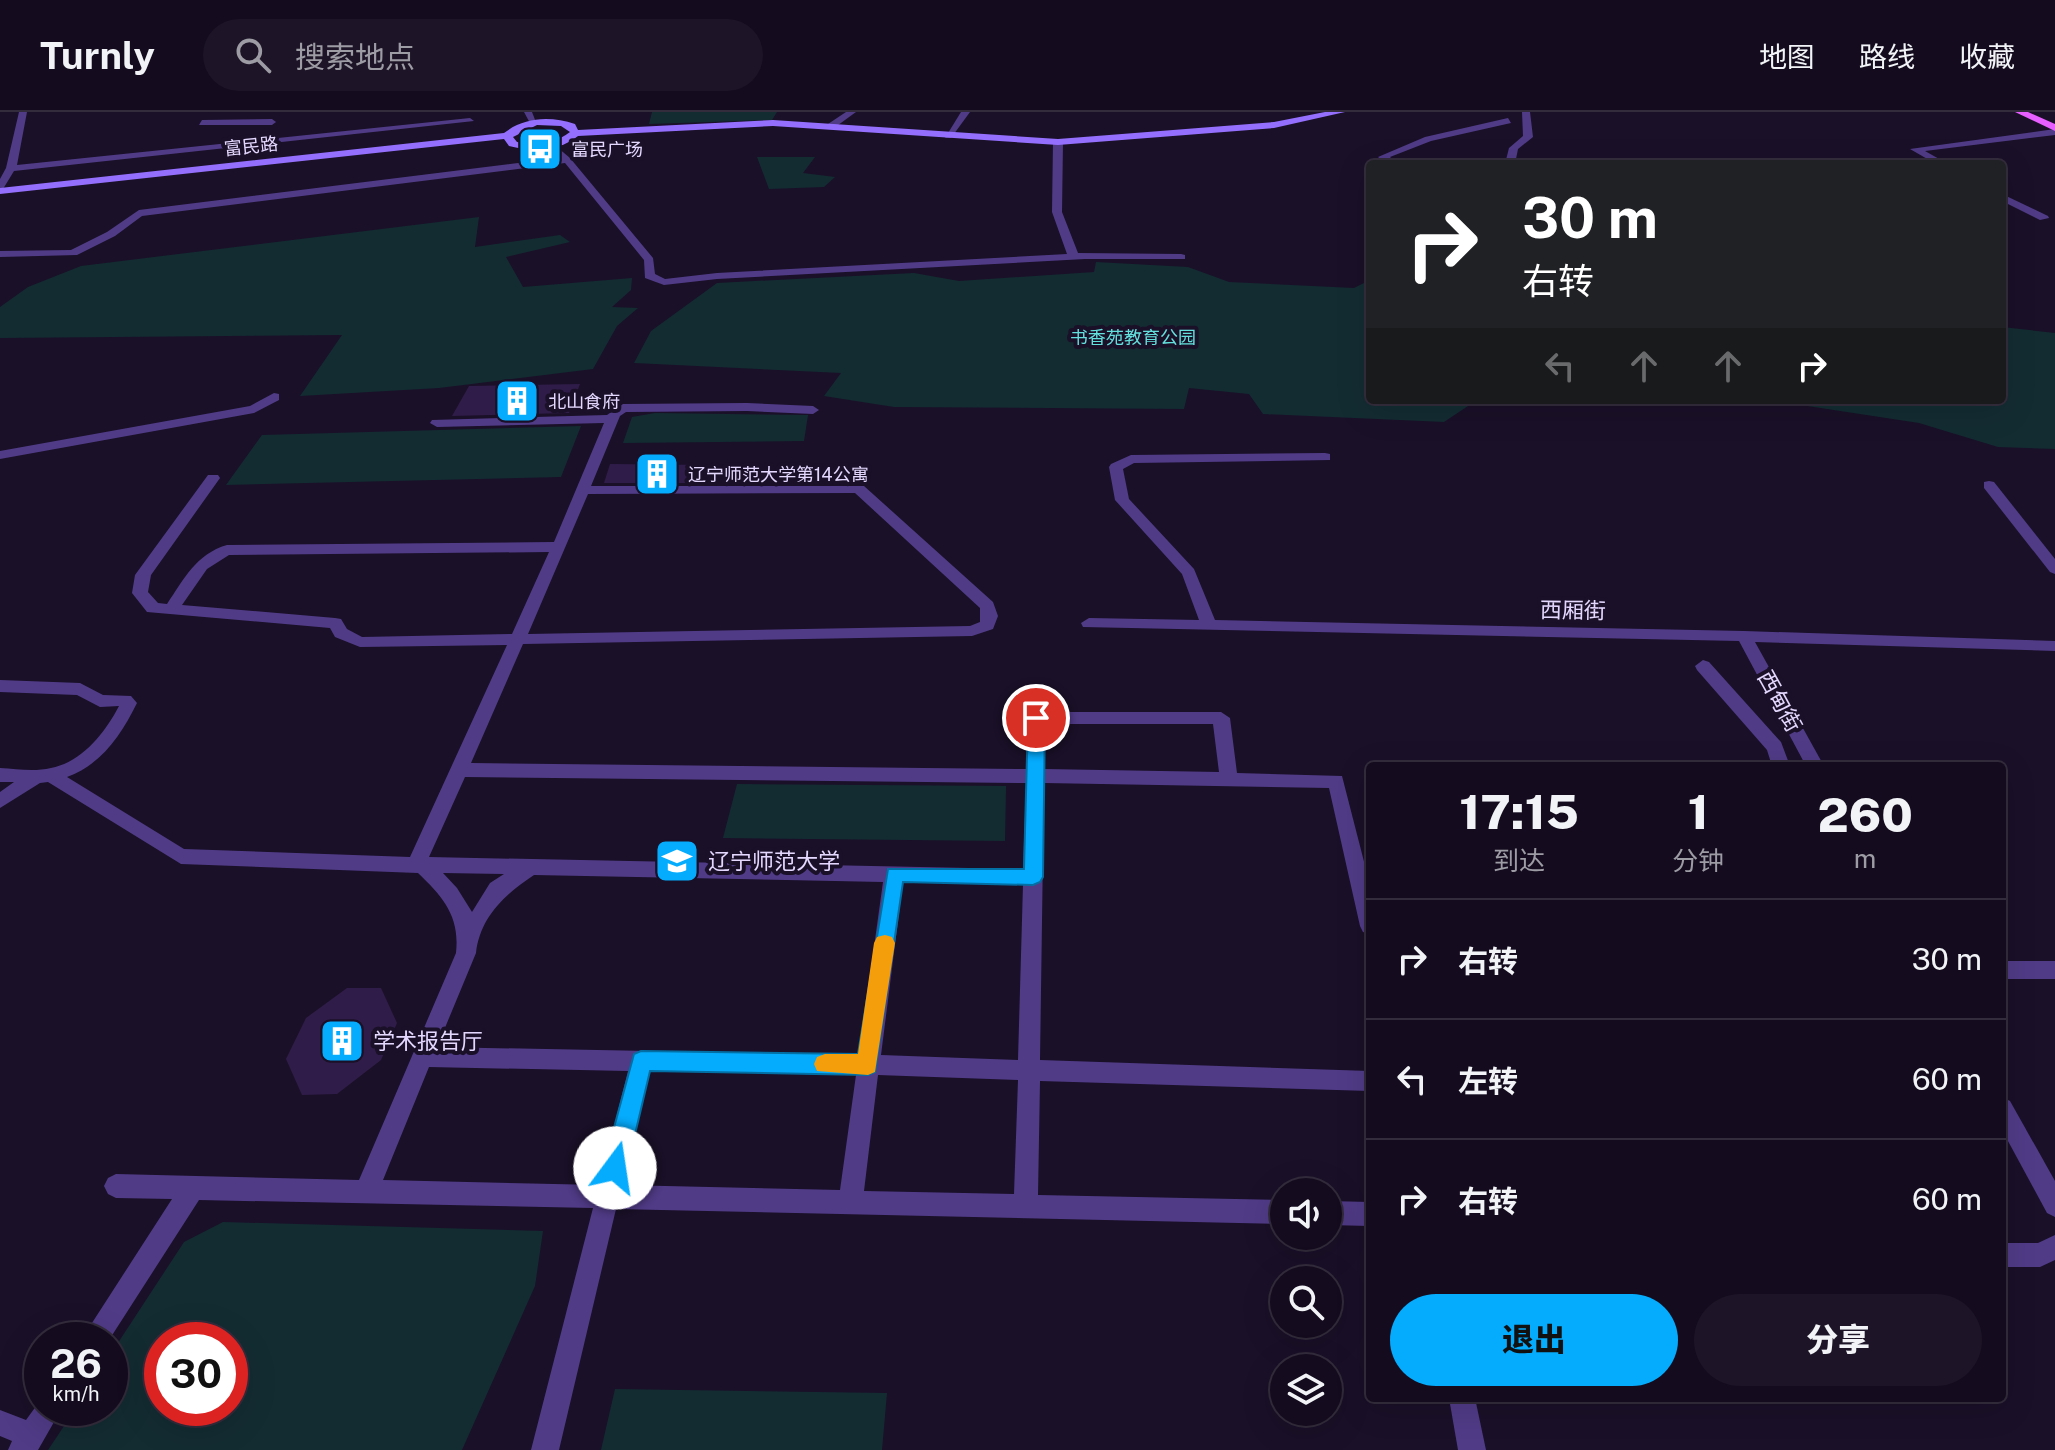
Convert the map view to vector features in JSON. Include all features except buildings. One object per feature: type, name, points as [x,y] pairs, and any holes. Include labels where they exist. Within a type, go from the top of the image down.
[{"type":"main road","points":[[2020,112],[2055,130]]},
{"type":"main road","points":[[2039,112],[2055,119]]},
{"type":"street","points":[[0,189],[11,168],[23,112]]},
{"type":"street","points":[[528,112],[534,123]]},
{"type":"street","points":[[831,126],[852,112]]},
{"type":"street","points":[[948,136],[966,112]]},
{"type":"street","points":[[575,133],[571,126],[564,123],[534,123],[515,129],[507,136],[508,141],[520,146],[551,145],[567,140],[575,133],[751,123],[1058,142],[1274,125],[1340,112]]},
{"type":"street","points":[[1514,148],[1528,137],[1526,112]]},
{"type":"street","points":[[11,168],[265,142],[470,116],[468,139]]},
{"type":"street","points":[[202,123],[274,117],[262,163]]},
{"type":"street","points":[[1387,160],[1383,157],[1402,147],[1464,129],[1507,126],[1514,148],[1511,160]]},
{"type":"street","points":[[1936,160],[1915,149],[2055,130]]},
{"type":"street","name":"富民路","points":[[0,189],[507,136]]},
{"type":"street","points":[[1058,142],[1057,212],[1074,257]]},
{"type":"street","points":[[551,145],[567,160],[649,260],[649,276],[664,282],[717,276],[1074,257],[1181,257]]},
{"type":"street","points":[[0,254],[73,253],[111,234],[139,213],[567,160]]},
{"type":"street","points":[[2006,199],[2044,218]]},
{"type":"street","points":[[0,455],[254,409],[274,397]]},
{"type":"street","points":[[420,865],[458,770],[559,547],[611,419],[623,408],[813,410]]},
{"type":"street","points":[[437,423],[611,419]]},
{"type":"street","points":[[1209,625],[1189,572],[1122,500],[1116,467],[1131,459],[1325,457]]},
{"type":"street","points":[[213,478],[143,575],[140,593],[153,608],[335,623],[341,633],[360,642],[516,642],[972,631],[987,625],[990,616],[987,606],[859,489],[582,490]]},
{"type":"street","points":[[1989,485],[2055,569]]},
{"type":"street","points":[[171,610],[206,560],[227,550],[559,547]]},
{"type":"street","name":"西厢街","points":[[1089,623],[1744,636],[2055,646]]},
{"type":"street","name":"西甸街","points":[[1744,636],[1813,762]]},
{"type":"street","points":[[1703,666],[1775,747],[1780,762]]},
{"type":"street","points":[[0,686],[80,689],[100,701],[125,700],[129,703],[97,752],[82,763],[44,775],[0,801]]},
{"type":"street","points":[[1026,1206],[1036,718],[1221,718],[1229,779]]},
{"type":"street","points":[[458,770],[1336,781],[1366,909]]},
{"type":"street","points":[[0,775],[44,775],[181,856],[420,865],[1033,877]]},
{"type":"street","points":[[420,865],[451,892],[471,931]]},
{"type":"street","points":[[366,1192],[466,953],[471,931],[497,889],[531,867]]},
{"type":"street","points":[[851,1200],[894,874]]},
{"type":"street","points":[[2006,970],[2055,970]]},
{"type":"street","points":[[423,1057],[868,1065],[1366,1081]]},
{"type":"street","points":[[545,1450],[641,1061]]},
{"type":"street","points":[[2006,1115],[2055,1205]]},
{"type":"street","points":[[116,1186],[1270,1212]]},
{"type":"street","points":[[106,1322],[193,1188]]},
{"type":"street","points":[[1342,1213],[1366,1214]]},
{"type":"street","points":[[2006,1255],[2040,1255],[2055,1247]]},
{"type":"street","points":[[1463,1402],[1472,1450]]},
{"type":"street","points":[[0,1423],[26,1443],[37,1426]]},
{"type":"green space","points":[[652,112],[777,112],[772,120],[649,124]]},
{"type":"green space","points":[[757,157],[815,157],[803,173],[835,177],[824,187],[769,189]]},
{"type":"green space","points":[[479,217],[475,247],[560,235],[570,242],[506,257],[523,287],[632,278],[631,290],[612,307],[638,308],[617,326],[593,369],[439,388],[300,396],[342,335],[0,338],[0,307],[28,287],[81,266]]},
{"type":"green space","name":"书香苑教育公园","points":[[1096,262],[1188,267],[1229,282],[1354,288],[1366,282],[1366,404],[1471,404],[1444,422],[1263,414],[1249,394],[1189,388],[1184,409],[894,407],[824,396],[841,373],[634,363],[651,331],[717,283],[914,273],[959,281],[1094,272]]},
{"type":"green space","points":[[2006,327],[2055,333],[2055,449],[1998,447],[1919,423],[1794,404],[2006,404]]},
{"type":"green space","points":[[655,413],[808,415],[804,441],[623,443],[632,417]]},
{"type":"green space","points":[[581,426],[561,477],[226,485],[262,435]]},
{"type":"green space","points":[[737,784],[1006,786],[1005,841],[723,838]]},
{"type":"green space","points":[[223,1222],[543,1231],[535,1286],[462,1450],[48,1450],[64,1426],[128,1426],[128,1328],[184,1242]]},
{"type":"green space","points":[[615,1389],[887,1393],[882,1450],[601,1450]]},
{"type":"slow traffic","points":[[825,1064],[868,1065],[885,943]]},
{"type":"place","name":"富民广场","points":[[540,149]]},
{"type":"place","name":"北山食府","points":[[517,401]]},
{"type":"place","name":"辽宁师范大学第14公寓","points":[[657,474]]},
{"type":"place","name":"辽宁师范大学","points":[[677,861]]},
{"type":"place","name":"学术报告厅","points":[[342,1041]]},
{"type":"route","points":[[615,1168],[641,1061],[868,1065],[894,874],[1033,877],[1036,718]]}]
